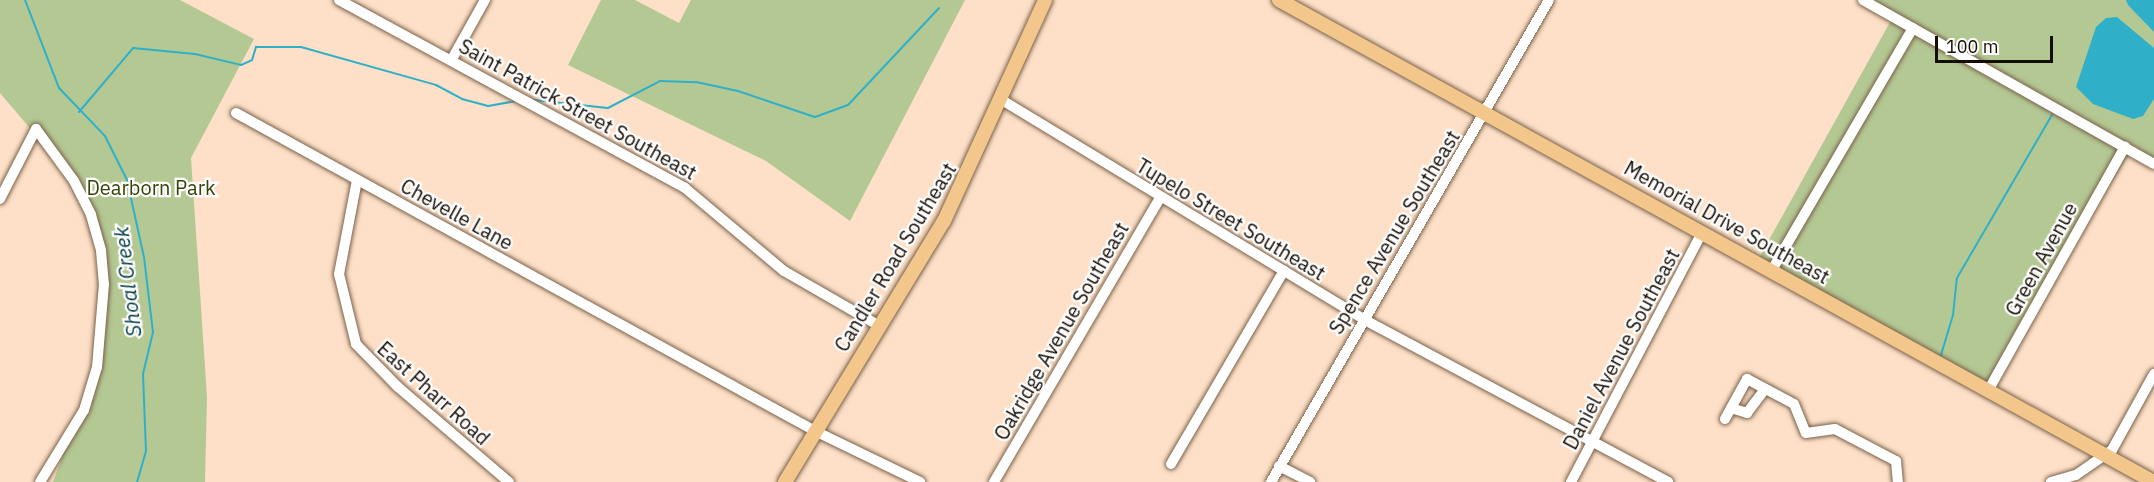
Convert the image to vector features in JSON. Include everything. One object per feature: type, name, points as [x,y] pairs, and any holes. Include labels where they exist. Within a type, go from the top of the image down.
[{"type":"main road","name":"Candler Road Southeast","points":[[785,482],[878,325],[944,222],[1002,100],[1045,0]]},
{"type":"main road","name":"Memorial Drive Southeast","points":[[1279,0],[1989,389],[2154,482]]},
{"type":"street","name":"Saint Patrick Street Southeast","points":[[339,0],[452,59],[685,188],[784,271],[878,325]]},
{"type":"street","points":[[452,59],[485,0]]},
{"type":"street","name":"Spence Avenue Southeast","points":[[1270,482],[1549,0]]},
{"type":"street","points":[[1863,0],[2154,164]]},
{"type":"street","points":[[1772,270],[1913,28]]},
{"type":"street","name":"Tupelo Street Southeast","points":[[1002,100],[1160,198],[1363,319],[1668,482]]},
{"type":"street","name":"Chevelle Lane","points":[[236,113],[815,431],[920,482]]},
{"type":"street","points":[[0,199],[36,129],[74,181],[91,215],[101,251],[104,284],[97,368],[84,410],[40,482]]},
{"type":"street","name":"Green Avenue","points":[[1989,389],[2125,147]]},
{"type":"street","name":"East Pharr Road","points":[[357,180],[339,274],[356,344],[398,387],[509,482]]},
{"type":"street","name":"Oakridge Avenue Southeast","points":[[994,482],[1160,198]]},
{"type":"street","name":"Daniel Avenue Southeast","points":[[1571,482],[1702,232]]},
{"type":"street","points":[[1171,464],[1284,271]]},
{"type":"street","points":[[2051,482],[2076,475],[2106,456],[2121,438],[2154,374]]},
{"type":"street","points":[[1725,419],[1747,379],[1794,404],[1806,433],[1835,429],[1896,461],[1898,482]]},
{"type":"street","points":[[1731,408],[1747,413],[1765,388]]},
{"type":"street","points":[[1279,466],[1310,482]]},
{"type":"green space","name":"Dearborn Park","points":[[0,0],[180,0],[254,39],[191,158],[207,397],[205,482],[53,482],[100,354],[102,254],[74,180],[0,93]]},
{"type":"green space","points":[[601,0],[635,0],[679,23],[691,0],[965,0],[850,221],[766,161],[568,65]]},
{"type":"green space","points":[[1868,0],[2154,0],[2154,164],[2131,151],[1982,390],[1755,265],[1894,15]]},
{"type":"water","points":[[2126,0],[2154,0],[2154,32],[2128,5]]},
{"type":"water","points":[[2117,17],[2154,48],[2154,99],[2143,116],[2133,119],[2093,104],[2076,87],[2096,27],[2106,18]]},
{"type":"waterway","name":"Shoal Creek","points":[[25,0],[59,88],[105,136],[127,180],[144,257],[153,332],[143,374],[146,451],[137,482]]},
{"type":"waterway","points":[[534,100],[608,108],[660,81],[696,82],[738,91],[815,117],[848,105],[939,8]]},
{"type":"waterway","points":[[79,112],[133,48],[195,54],[241,65],[252,60],[256,47],[301,47],[436,85],[462,99],[488,106],[516,101]]},
{"type":"waterway","points":[[1941,355],[1953,315],[1957,278],[2052,115]]}]
